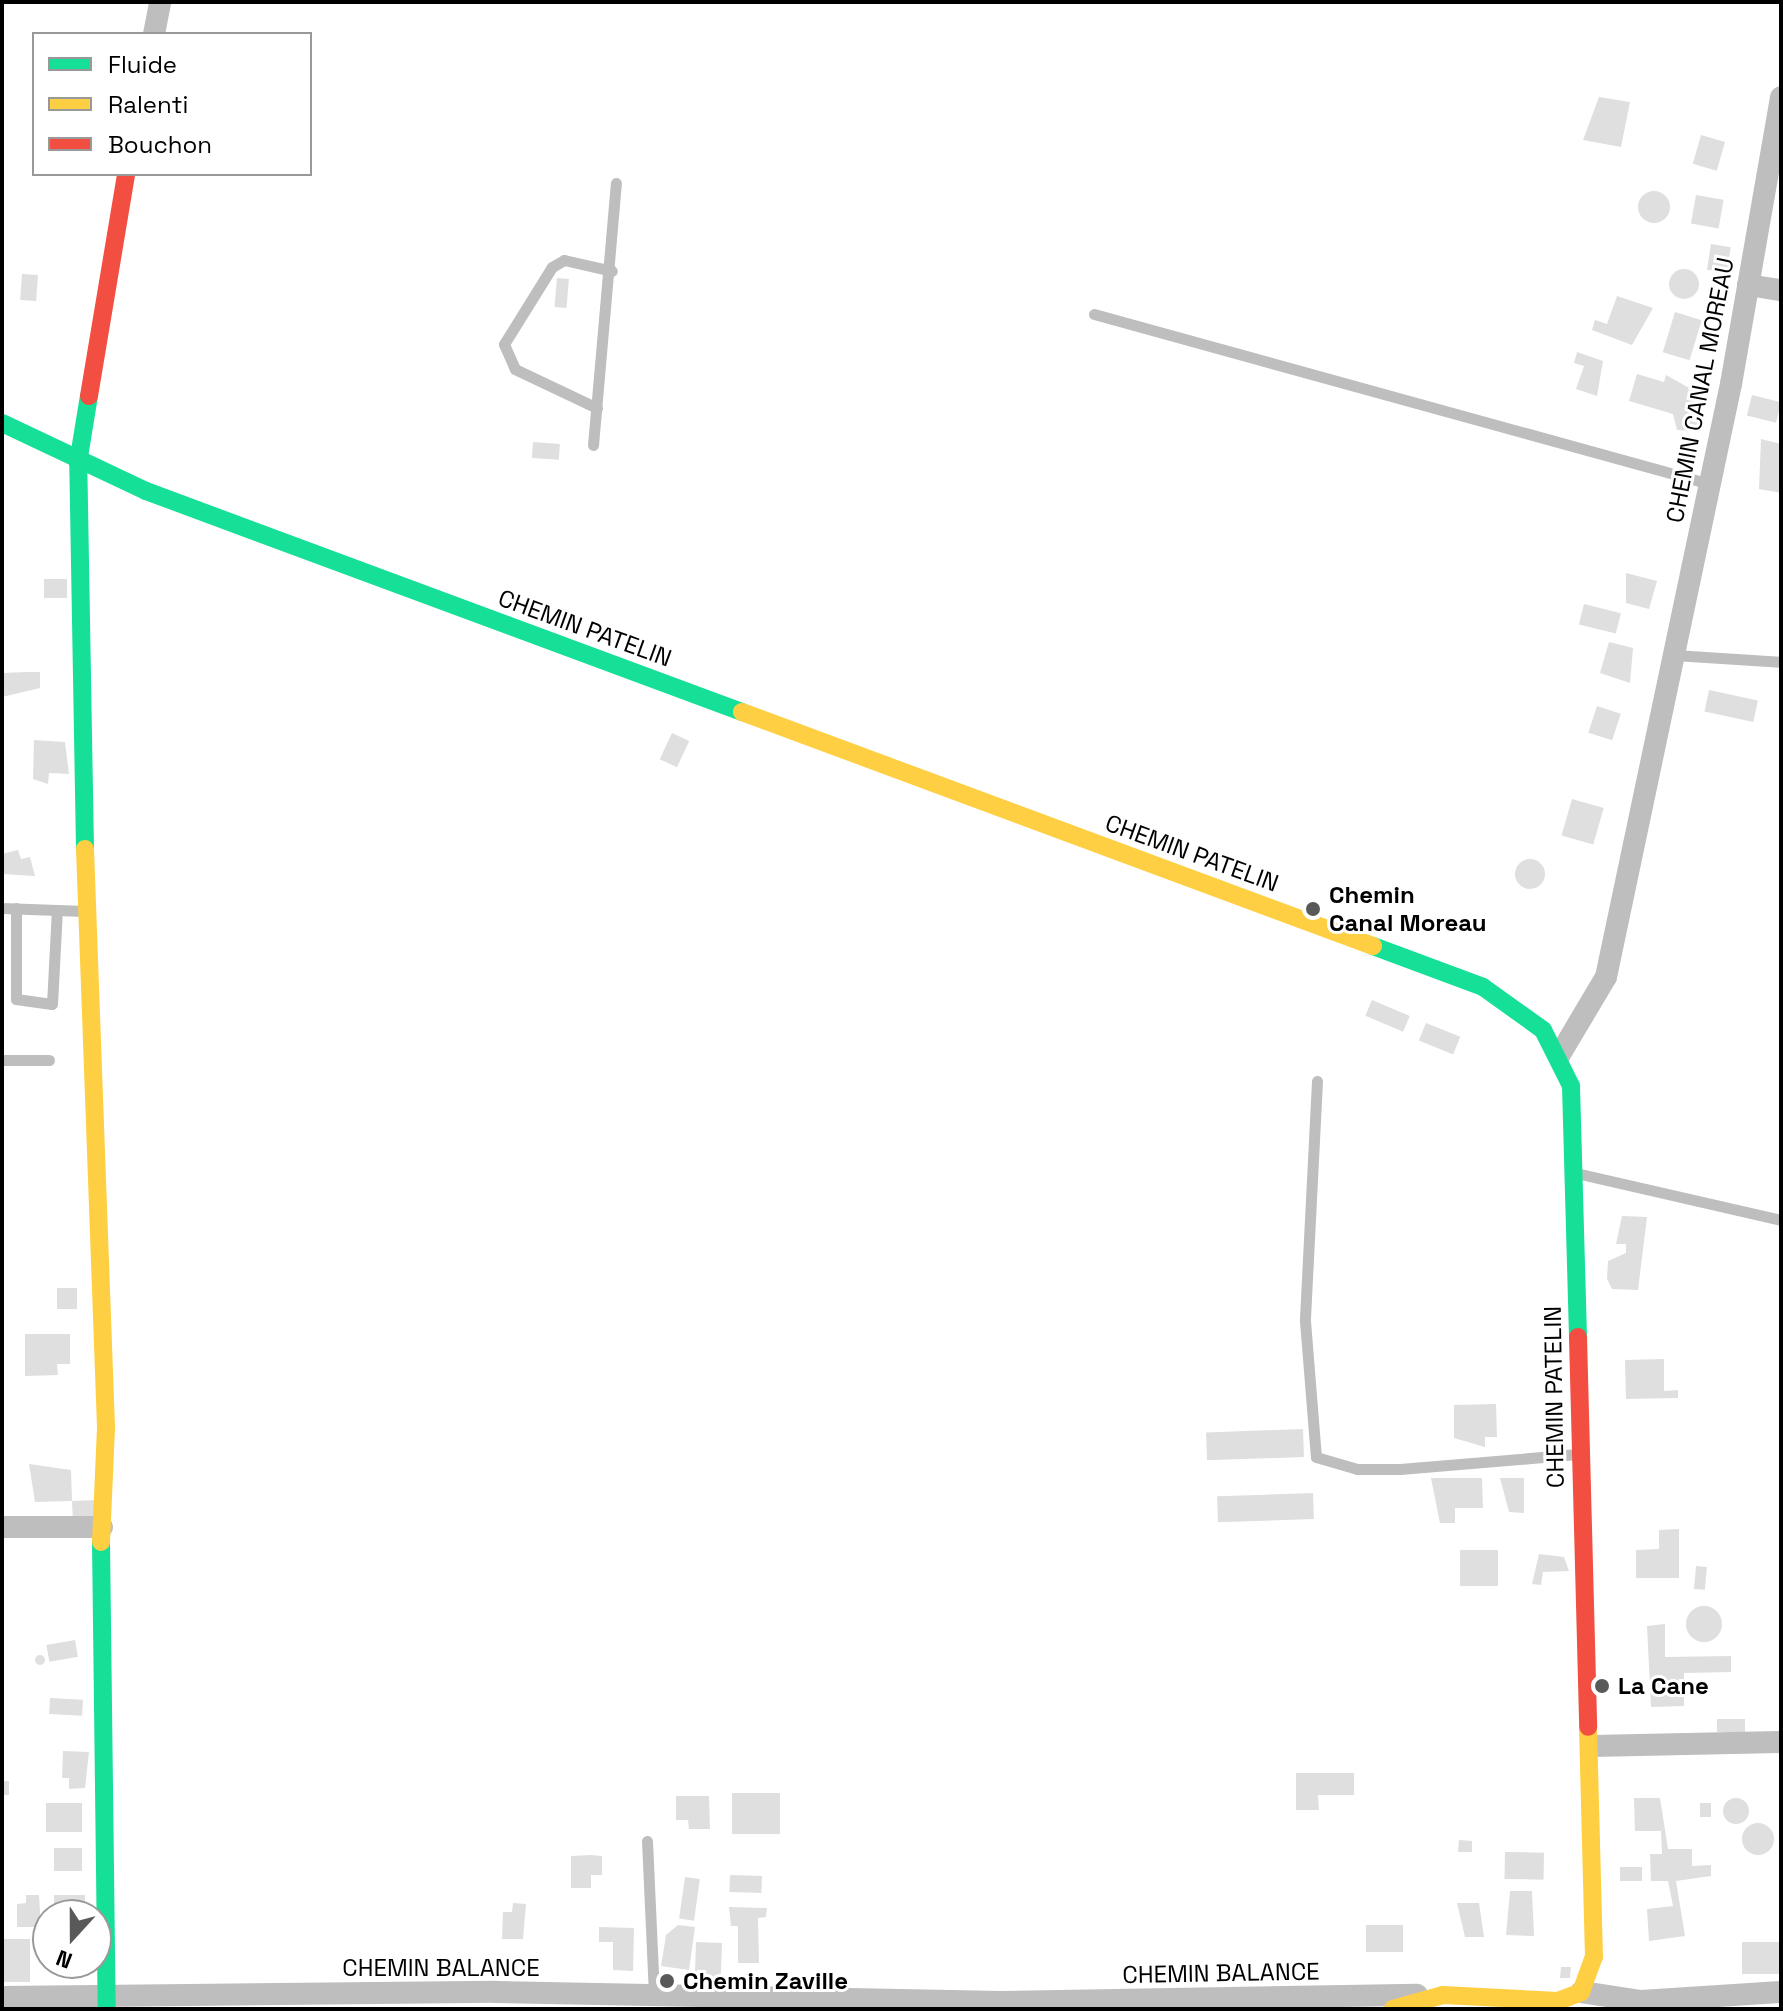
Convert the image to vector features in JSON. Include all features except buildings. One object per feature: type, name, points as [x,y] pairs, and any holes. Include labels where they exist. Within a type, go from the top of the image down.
[{"type":"main road","points":[[108,2002],[102,1527],[106,1428],[86,911],[78,463],[126,176]]},
{"type":"main road","name":"CHEMIN PATELIN","points":[[2,423],[78,463],[1483,987],[1517,1005],[1559,1056],[1571,1086],[1576,1173],[1577,1454],[1592,1746],[1594,1957],[1581,1992]]},
{"type":"main road","points":[[1393,2009],[1443,1995],[1558,2001],[1581,1992]]},
{"type":"street","points":[[154,32],[160,2]]},
{"type":"street","name":"CHEMIN CANAL MOREAU","points":[[1559,1056],[1606,977],[1710,484],[1781,97]]},
{"type":"street","points":[[1748,285],[1781,290]]},
{"type":"street","points":[[2,1527],[102,1527]]},
{"type":"street","points":[[1592,1746],[1781,1742]]},
{"type":"street","points":[[1581,1992],[1642,2005],[1781,1992]]},
{"type":"street","name":"CHEMIN BALANCE","points":[[2,1997],[108,2002],[1001,2005],[1443,1995]]},
{"type":"lane","points":[[593,445],[612,271],[616,183]]},
{"type":"lane","points":[[597,408],[515,369],[504,344],[552,267],[564,260],[612,271]]},
{"type":"lane","points":[[1094,314],[1710,484]]},
{"type":"lane","points":[[1674,655],[1781,662]]},
{"type":"lane","points":[[2,908],[86,911]]},
{"type":"lane","points":[[16,908],[16,999],[52,1004],[57,910]]},
{"type":"lane","points":[[2,1060],[49,1060]]},
{"type":"lane","points":[[1317,1081],[1305,1298],[1316,1457],[1357,1469],[1400,1469],[1577,1454]]},
{"type":"lane","points":[[1576,1173],[1781,1220]]},
{"type":"lane","points":[[647,1841],[654,2002]]},
{"type":"traffic: fast","points":[[85,849],[78,463],[89,396]]},
{"type":"traffic: fast","points":[[2,423],[146,491],[742,712]]},
{"type":"traffic: fast","points":[[1373,946],[1483,987],[1543,1030],[1571,1086],[1578,1337]]},
{"type":"traffic: fast","points":[[101,1542],[107,2009]]},
{"type":"traffic: slow","points":[[742,712],[1373,946]]},
{"type":"traffic: slow","points":[[85,849],[106,1428],[101,1542]]},
{"type":"traffic: slow","points":[[1393,2009],[1443,1995],[1558,2001],[1581,1992],[1594,1957],[1588,1727]]},
{"type":"traffic: jam","points":[[89,396],[126,176]]},
{"type":"traffic: jam","points":[[1578,1337],[1588,1727]]},
{"type":"place","name":"Chemin Canal Moreau","points":[[1313,909]]},
{"type":"place","name":"La Cane","points":[[1602,1686]]},
{"type":"place","name":"Chemin Zaville","points":[[667,1981]]}]
